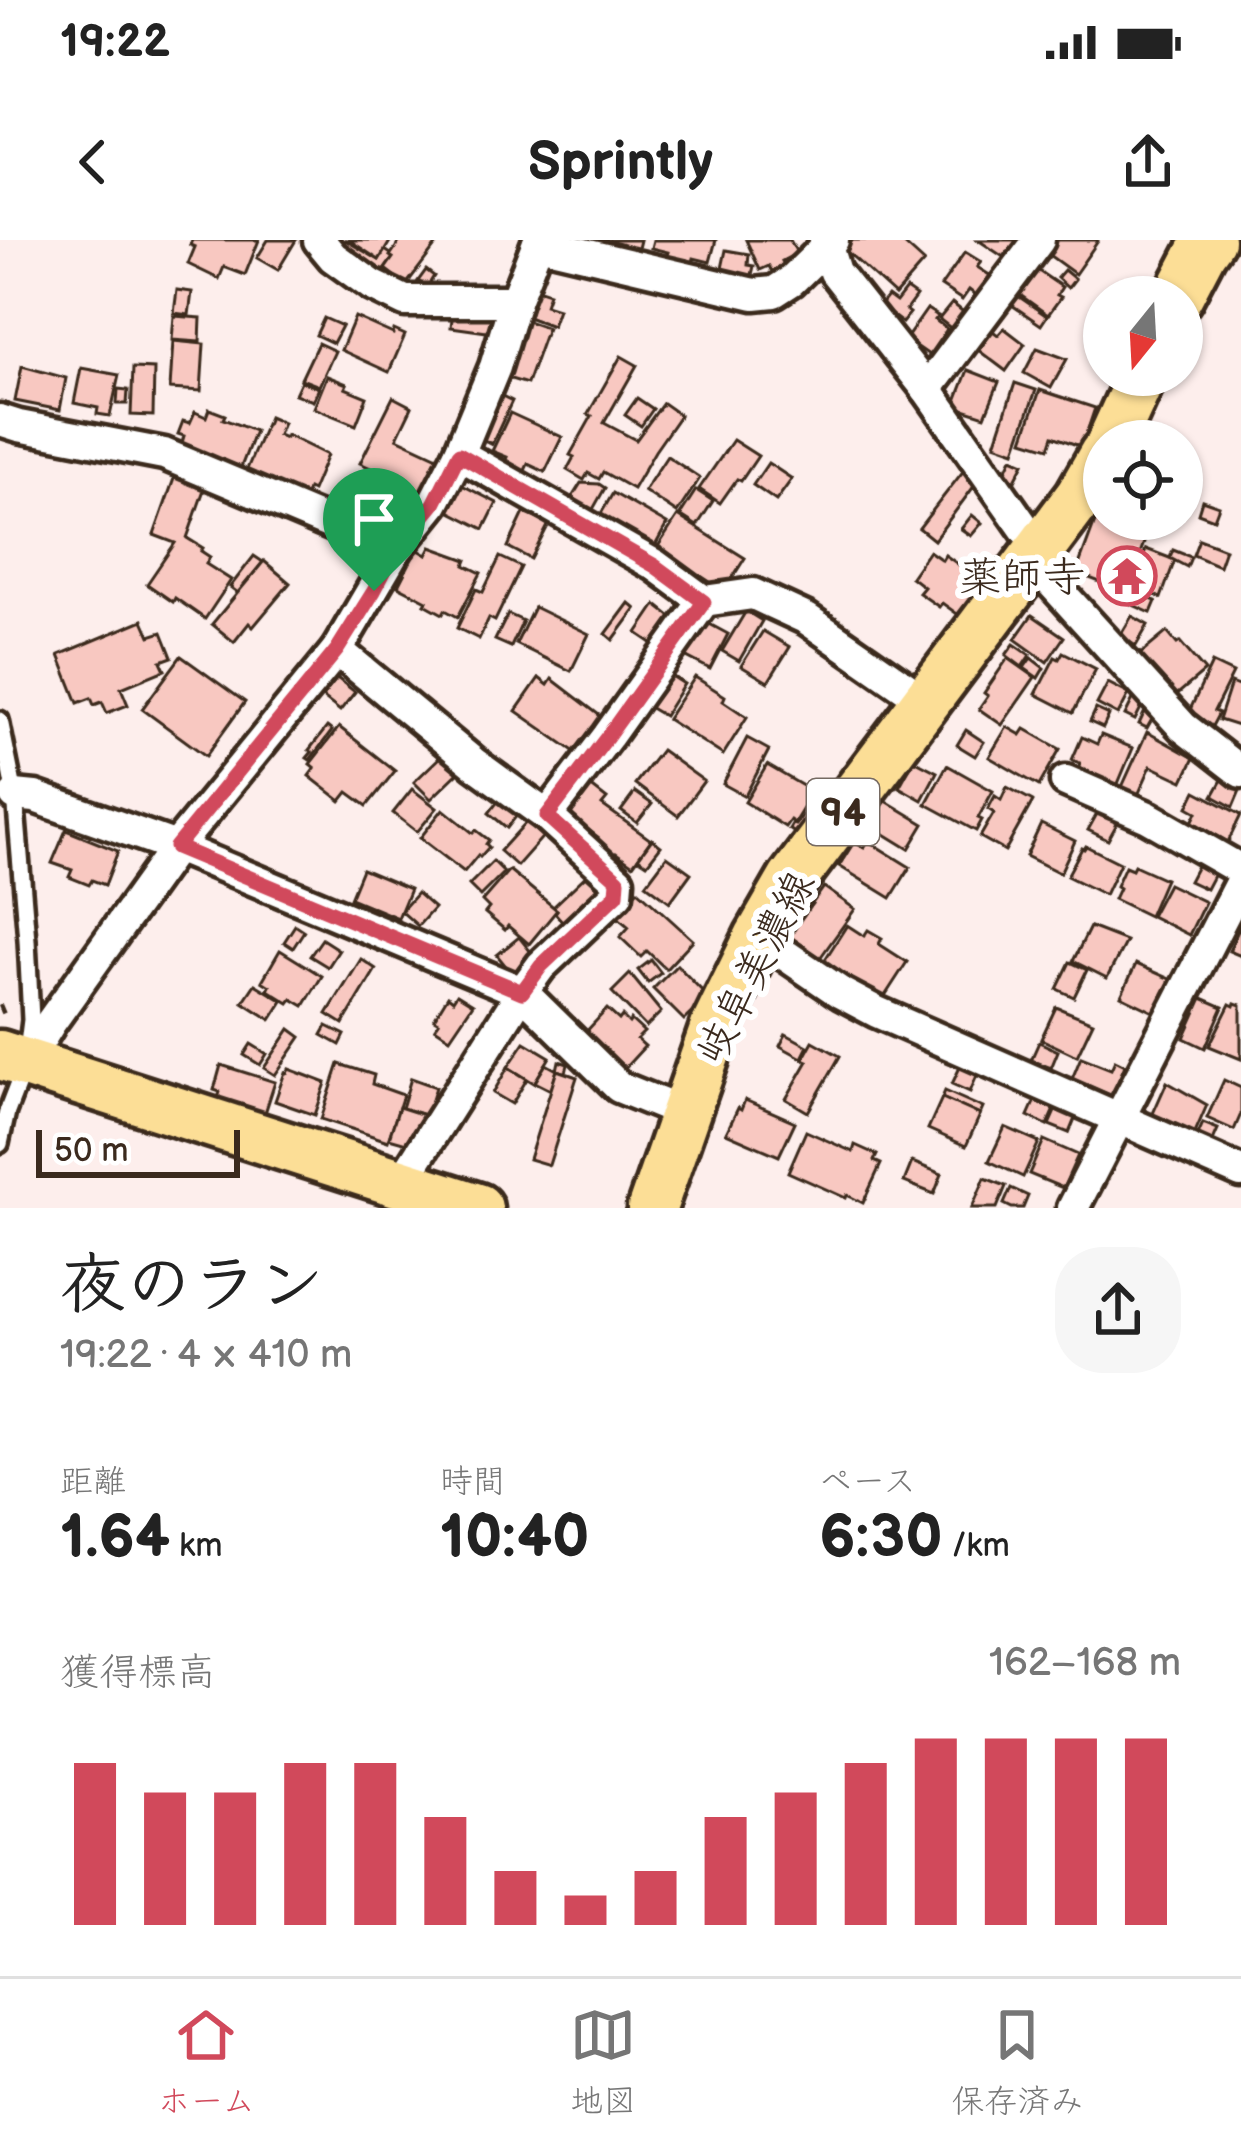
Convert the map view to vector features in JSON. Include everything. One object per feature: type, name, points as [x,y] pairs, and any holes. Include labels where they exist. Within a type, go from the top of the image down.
[{"type":"main road","points":[[1189,276],[1210,240]]},
{"type":"main road","name":"岐阜美濃線","points":[[652,1208],[715,1027],[792,880],[1083,491]]},
{"type":"main road","points":[[13,1059],[478,1208]]},
{"type":"street","points":[[319,240],[332,257],[405,301],[515,301]]},
{"type":"street","points":[[927,389],[1039,240]]},
{"type":"street","points":[[13,1059],[51,1022],[176,847],[337,650],[395,551],[434,504],[495,367],[538,241],[754,294],[774,292],[829,242]]},
{"type":"street","points":[[829,242],[835,272],[927,389],[1040,550],[1052,583],[1183,727],[1241,772]]},
{"type":"street","points":[[0,420],[164,454],[395,551]]},
{"type":"street","points":[[459,454],[655,566],[704,602]]},
{"type":"street","points":[[547,816],[704,602],[753,593],[807,620],[926,701]]},
{"type":"street","points":[[337,650],[475,764],[547,816],[618,880],[617,894],[541,966],[522,992],[401,1184]]},
{"type":"street","points":[[1066,781],[1148,818],[1241,870]]},
{"type":"street","points":[[15,795],[34,797],[176,847],[522,992],[619,1087],[686,1114]]},
{"type":"street","points":[[1073,1208],[1241,881]]},
{"type":"street","points":[[759,937],[877,1012],[1241,1172]]},
{"type":"lane","points":[[0,720],[15,795],[31,1020],[13,1059],[0,1144]]},
{"type":"building","points":[[192,240],[259,240],[245,275],[224,267],[219,279],[188,264],[195,247],[190,245]]},
{"type":"building","points":[[268,240],[296,240],[278,270],[257,258]]},
{"type":"building","points":[[345,240],[379,260],[385,250],[391,254],[387,278],[337,248]]},
{"type":"building","points":[[349,240],[391,240],[379,260]]},
{"type":"building","points":[[398,240],[440,240],[406,285],[385,269]]},
{"type":"building","points":[[569,240],[640,240],[636,256]]},
{"type":"building","points":[[653,240],[716,240],[710,262],[694,258],[693,262],[651,248]]},
{"type":"building","points":[[746,240],[790,240],[797,253],[782,261],[787,270],[774,276],[769,266],[760,270]]},
{"type":"building","points":[[853,240],[904,240],[924,262],[895,295],[844,249]]},
{"type":"building","points":[[978,240],[1018,240],[1005,258]]},
{"type":"building","points":[[1056,240],[1098,241],[1075,274],[1046,253]]},
{"type":"building","points":[[726,250],[749,254],[748,265],[754,266],[751,279],[721,273]]},
{"type":"building","points":[[965,252],[991,276],[977,296],[969,290],[962,300],[941,286]]},
{"type":"building","points":[[426,270],[434,276],[427,287],[418,281]]},
{"type":"building","points":[[1037,270],[1062,287],[1048,315],[1020,295]]},
{"type":"building","points":[[1064,270],[1075,279],[1068,288],[1057,278]]},
{"type":"building","points":[[534,288],[549,293],[545,305],[558,309],[552,326],[525,316]]},
{"type":"building","points":[[906,289],[916,296],[902,323],[880,306],[888,296],[896,302]]},
{"type":"building","points":[[177,290],[192,292],[189,315],[174,313]]},
{"type":"building","points":[[1018,296],[1047,316],[1041,325],[1012,305]]},
{"type":"building","points":[[952,303],[966,314],[953,330],[939,319]]},
{"type":"building","points":[[927,309],[947,329],[929,355],[906,339]]},
{"type":"building","points":[[453,310],[496,315],[494,333],[451,327]]},
{"type":"building","points":[[174,316],[201,318],[200,342],[172,340]]},
{"type":"building","points":[[355,317],[405,335],[389,372],[341,350]]},
{"type":"building","points":[[324,318],[342,326],[333,343],[316,335]]},
{"type":"building","points":[[524,320],[547,328],[527,384],[504,377]]},
{"type":"building","points":[[1004,328],[1025,344],[1006,371],[978,350],[993,331],[998,335]]},
{"type":"building","points":[[173,341],[204,344],[201,391],[170,389]]},
{"type":"building","points":[[318,343],[335,351],[319,386],[301,379]]},
{"type":"building","points":[[1037,348],[1067,359],[1051,388],[1024,373]]},
{"type":"building","points":[[621,356],[637,365],[604,423],[636,440],[663,403],[680,415],[633,489],[603,472],[599,479],[588,473],[584,480],[567,470],[592,416],[588,414]]},
{"type":"building","points":[[22,366],[66,378],[60,410],[15,401]]},
{"type":"building","points":[[81,368],[119,375],[110,416],[74,403]]},
{"type":"building","points":[[133,368],[154,369],[153,416],[131,415]]},
{"type":"building","points":[[968,370],[999,382],[985,416],[954,406]]},
{"type":"building","points":[[327,376],[367,397],[356,425],[314,408]]},
{"type":"building","points":[[301,381],[319,388],[313,401],[295,394]]},
{"type":"building","points":[[1015,383],[1036,390],[1015,451],[995,444]]},
{"type":"building","points":[[118,389],[128,390],[127,404],[117,404]]},
{"type":"building","points":[[1040,390],[1095,408],[1091,420],[1083,420],[1082,447],[1053,436],[1049,448],[1023,440]]},
{"type":"building","points":[[498,394],[512,401],[492,444],[478,437]]},
{"type":"building","points":[[393,397],[412,407],[397,438],[444,460],[426,496],[407,486],[404,493],[374,478],[377,471],[360,463]]},
{"type":"building","points":[[637,398],[653,409],[641,426],[625,415]]},
{"type":"building","points":[[209,409],[255,431],[241,467],[181,446],[184,436],[178,434],[183,421],[190,423],[195,412],[206,417]]},
{"type":"building","points":[[510,413],[562,437],[545,472],[528,464],[522,477],[502,468],[507,457],[492,451]]},
{"type":"building","points":[[269,417],[283,423],[278,435],[327,455],[304,499],[245,474]]},
{"type":"building","points":[[733,440],[758,456],[720,503],[699,489]]},
{"type":"building","points":[[667,456],[700,478],[677,513],[644,491]]},
{"type":"building","points":[[1012,458],[1024,463],[1014,482],[1003,477]]},
{"type":"building","points":[[768,463],[792,479],[776,501],[753,485]]},
{"type":"building","points":[[964,470],[978,481],[934,540],[919,528]]},
{"type":"building","points":[[176,473],[206,484],[187,538],[210,557],[206,564],[231,580],[205,619],[147,584],[175,543],[154,535]]},
{"type":"building","points":[[581,483],[605,488],[587,520],[566,507]]},
{"type":"building","points":[[462,485],[497,503],[484,529],[449,511]]},
{"type":"building","points":[[696,490],[713,501],[697,526],[680,515]]},
{"type":"building","points":[[613,493],[667,524],[650,555],[595,524]]},
{"type":"building","points":[[1203,500],[1219,506],[1214,519],[1203,515]]},
{"type":"building","points":[[524,513],[549,524],[531,559],[508,547]]},
{"type":"building","points":[[972,515],[982,523],[971,536],[961,529]]},
{"type":"building","points":[[678,516],[745,558],[724,591],[701,576],[696,584],[665,565],[671,557],[657,548]]},
{"type":"building","points":[[1088,540],[1145,540],[1126,592],[1076,573]]},
{"type":"building","points":[[1199,540],[1225,549],[1219,566],[1193,555]]},
{"type":"building","points":[[431,547],[467,560],[465,565],[481,573],[458,617],[445,610],[443,614],[398,586],[417,549],[427,555]]},
{"type":"building","points":[[1146,549],[1175,560],[1161,598],[1132,586]]},
{"type":"building","points":[[1173,550],[1191,557],[1187,567],[1170,558]]},
{"type":"building","points":[[929,551],[942,560],[945,555],[981,587],[960,616],[919,593],[924,587],[911,577]]},
{"type":"building","points":[[254,556],[263,562],[238,593],[230,587]]},
{"type":"building","points":[[500,557],[521,567],[495,621],[489,618],[479,639],[457,628],[476,589],[483,592]]},
{"type":"building","points":[[264,561],[290,583],[234,642],[212,624]]},
{"type":"building","points":[[1138,594],[1156,601],[1151,613],[1133,605]]},
{"type":"building","points":[[629,603],[636,609],[613,640],[606,634]]},
{"type":"building","points":[[656,605],[679,623],[662,650],[637,633]]},
{"type":"building","points":[[534,607],[589,634],[571,671],[516,644]]},
{"type":"building","points":[[746,611],[762,621],[739,661],[722,651]]},
{"type":"building","points":[[508,614],[523,621],[511,647],[495,640]]},
{"type":"building","points":[[1032,615],[1064,637],[1047,662],[1015,639]]},
{"type":"building","points":[[1132,616],[1148,625],[1136,646],[1120,636]]},
{"type":"building","points":[[143,620],[150,636],[162,632],[172,657],[161,661],[165,670],[121,688],[128,705],[107,713],[102,702],[94,705],[91,698],[78,703],[59,655]]},
{"type":"building","points":[[702,620],[728,634],[710,669],[683,655]]},
{"type":"building","points":[[763,631],[790,647],[768,682],[741,666]]},
{"type":"building","points":[[1167,632],[1205,671],[1173,698],[1138,656]]},
{"type":"building","points":[[1014,644],[1030,655],[1022,667],[1006,655]]},
{"type":"building","points":[[1063,652],[1096,669],[1073,713],[1036,694],[1055,657],[1059,659]]},
{"type":"building","points":[[181,656],[245,702],[206,756],[142,709]]},
{"type":"building","points":[[1008,658],[1035,677],[1002,725],[979,709]]},
{"type":"building","points":[[1031,658],[1044,668],[1038,678],[1024,668]]},
{"type":"building","points":[[1212,663],[1233,673],[1211,728],[1187,716]]},
{"type":"building","points":[[667,673],[684,684],[664,716],[647,706]]},
{"type":"building","points":[[695,677],[747,717],[723,755],[667,719]]},
{"type":"building","points":[[337,678],[355,692],[340,711],[322,697]]},
{"type":"building","points":[[539,678],[548,685],[552,679],[607,721],[582,757],[516,711]]},
{"type":"building","points":[[1108,683],[1129,694],[1118,715],[1097,704]]},
{"type":"building","points":[[1231,683],[1241,687],[1241,727],[1219,720]]},
{"type":"building","points":[[1134,697],[1144,702],[1135,720],[1125,715]]},
{"type":"building","points":[[1096,709],[1109,715],[1103,728],[1090,722]]},
{"type":"building","points":[[1146,709],[1155,714],[1147,728],[1139,724]]},
{"type":"building","points":[[327,727],[332,731],[310,760],[309,750]]},
{"type":"building","points":[[339,727],[395,771],[367,806],[348,792],[341,801],[309,776],[315,768],[310,764]]},
{"type":"building","points":[[1007,727],[1021,735],[1025,729],[1060,749],[1039,786],[989,757]]},
{"type":"building","points":[[966,730],[984,742],[975,756],[957,745]]},
{"type":"building","points":[[1147,732],[1194,758],[1183,781],[1151,766],[1138,795],[1122,787]]},
{"type":"building","points":[[1101,735],[1133,748],[1117,786],[1078,768],[1080,763],[1072,760],[1082,737],[1097,744]]},
{"type":"building","points":[[747,738],[769,750],[745,796],[723,784]]},
{"type":"building","points":[[661,750],[704,781],[678,816],[635,784]]},
{"type":"building","points":[[441,756],[458,773],[431,799],[414,782]]},
{"type":"building","points":[[914,760],[937,772],[922,800],[899,787]]},
{"type":"building","points":[[767,765],[813,792],[794,823],[790,820],[785,827],[745,802]]},
{"type":"building","points":[[947,765],[993,791],[976,831],[926,804]]},
{"type":"building","points":[[1223,778],[1241,788],[1233,807],[1213,796]]},
{"type":"building","points":[[589,785],[607,799],[602,805],[651,840],[633,865],[616,853],[612,857],[594,843],[598,837],[567,814]]},
{"type":"building","points":[[1007,787],[1033,801],[1005,851],[980,837],[994,813],[988,809],[995,796],[1001,800]]},
{"type":"building","points":[[412,789],[437,808],[417,832],[393,813]]},
{"type":"building","points":[[1196,791],[1241,815],[1228,842],[1192,822],[1197,812],[1188,807]]},
{"type":"building","points":[[635,792],[652,804],[637,823],[621,811]]},
{"type":"building","points":[[502,796],[521,810],[507,828],[489,813]]},
{"type":"building","points":[[813,801],[820,805],[799,836],[789,829]]},
{"type":"building","points":[[886,801],[924,824],[909,849],[870,825]]},
{"type":"building","points":[[443,809],[489,840],[489,847],[464,872],[420,838]]},
{"type":"building","points":[[1098,812],[1118,822],[1108,840],[1088,830]]},
{"type":"building","points":[[530,818],[547,832],[517,866],[500,851]]},
{"type":"building","points":[[1041,824],[1075,841],[1060,873],[1026,856]]},
{"type":"building","points":[[66,830],[118,851],[105,885],[69,877],[72,870],[52,863]]},
{"type":"building","points":[[652,839],[661,846],[647,864],[638,858]]},
{"type":"building","points":[[868,841],[910,867],[891,898],[839,866],[854,842],[864,848]]},
{"type":"building","points":[[1086,846],[1120,863],[1105,895],[1067,876]]},
{"type":"building","points":[[667,856],[691,873],[670,902],[646,884]]},
{"type":"building","points":[[493,861],[504,872],[480,896],[469,885]]},
{"type":"building","points":[[1198,864],[1215,872],[1206,889],[1189,881]]},
{"type":"building","points":[[1134,865],[1165,879],[1149,916],[1114,899],[1125,866],[1132,869]]},
{"type":"building","points":[[594,868],[608,895],[571,931],[553,907]]},
{"type":"building","points":[[362,869],[410,889],[398,918],[350,898]]},
{"type":"building","points":[[509,870],[557,910],[529,944],[485,913],[489,908],[482,901]]},
{"type":"building","points":[[1168,884],[1205,902],[1189,935],[1151,916]]},
{"type":"building","points":[[824,887],[855,909],[820,958],[789,936]]},
{"type":"building","points":[[638,890],[693,940],[666,969],[647,951],[641,957],[620,937],[629,927],[615,915]]},
{"type":"building","points":[[417,893],[434,908],[418,926],[401,911]]},
{"type":"building","points":[[295,925],[304,931],[293,948],[284,942]]},
{"type":"building","points":[[847,925],[864,936],[868,930],[882,938],[879,944],[907,962],[883,999],[824,961]]},
{"type":"building","points":[[1090,927],[1126,941],[1107,978],[1073,961]]},
{"type":"building","points":[[1241,927],[1241,956],[1229,951]]},
{"type":"building","points":[[519,937],[535,957],[513,975],[497,955]]},
{"type":"building","points":[[322,939],[339,950],[328,967],[310,956]]},
{"type":"building","points":[[280,950],[322,976],[304,1006],[292,999],[289,1003],[262,981]]},
{"type":"building","points":[[361,959],[376,969],[343,1024],[327,1014]]},
{"type":"building","points":[[651,960],[661,973],[648,983],[638,970]]},
{"type":"building","points":[[1070,962],[1087,970],[1074,997],[1057,989]]},
{"type":"building","points":[[1136,964],[1172,980],[1156,1013],[1121,996]]},
{"type":"building","points":[[677,965],[708,997],[684,1020],[653,989]]},
{"type":"building","points":[[630,974],[661,1012],[646,1027],[612,992]]},
{"type":"building","points":[[255,984],[283,1001],[271,1020],[243,1002]]},
{"type":"building","points":[[457,994],[473,1004],[450,1038],[435,1028],[439,1022],[434,1019],[448,996],[453,1000]]},
{"type":"building","points":[[1202,998],[1223,1007],[1205,1048],[1184,1038]]},
{"type":"building","points":[[1230,1004],[1241,1005],[1241,1059],[1209,1046]]},
{"type":"building","points":[[1056,1007],[1093,1022],[1077,1056],[1041,1039]]},
{"type":"building","points":[[607,1009],[644,1032],[637,1039],[645,1046],[622,1071],[583,1035]]},
{"type":"building","points":[[327,1026],[345,1035],[340,1045],[322,1035]]},
{"type":"building","points":[[290,1029],[301,1037],[275,1075],[264,1068]]},
{"type":"building","points":[[786,1034],[808,1046],[802,1058],[780,1046]]},
{"type":"building","points":[[813,1041],[840,1056],[808,1112],[786,1099],[808,1061],[803,1059]]},
{"type":"building","points":[[525,1042],[550,1057],[534,1083],[508,1067]]},
{"type":"building","points":[[1039,1042],[1058,1051],[1051,1068],[1031,1060]]},
{"type":"building","points":[[251,1044],[267,1054],[260,1065],[244,1055]]},
{"type":"building","points":[[1081,1057],[1111,1069],[1115,1060],[1125,1065],[1112,1096],[1072,1079]]},
{"type":"building","points":[[339,1064],[374,1075],[372,1084],[403,1095],[388,1141],[321,1119]]},
{"type":"building","points":[[546,1064],[557,1070],[551,1090],[535,1082]]},
{"type":"building","points":[[221,1065],[275,1082],[264,1116],[217,1101],[220,1092],[214,1090]]},
{"type":"building","points":[[961,1065],[978,1073],[970,1092],[952,1084]]},
{"type":"building","points":[[508,1067],[527,1079],[512,1104],[493,1093]]},
{"type":"building","points":[[289,1069],[326,1083],[315,1115],[275,1101]]},
{"type":"building","points":[[557,1070],[577,1077],[549,1165],[529,1159]]},
{"type":"building","points":[[411,1078],[436,1087],[427,1116],[402,1108]]},
{"type":"building","points":[[1224,1080],[1241,1088],[1241,1114],[1234,1130],[1207,1118]]},
{"type":"building","points":[[1167,1082],[1207,1105],[1193,1137],[1151,1118]]},
{"type":"building","points":[[945,1091],[983,1108],[980,1115],[942,1098]]},
{"type":"building","points":[[942,1098],[980,1115],[966,1146],[928,1129]]},
{"type":"building","points":[[1036,1098],[1055,1107],[1047,1125],[1028,1116]]},
{"type":"building","points":[[745,1100],[795,1122],[779,1156],[726,1133]]},
{"type":"building","points":[[399,1107],[424,1115],[410,1144],[389,1138]]},
{"type":"building","points":[[1057,1107],[1076,1116],[1069,1133],[1049,1125]]},
{"type":"building","points":[[1203,1123],[1218,1129],[1211,1145],[1196,1139]]},
{"type":"building","points":[[1005,1127],[1039,1142],[1023,1177],[989,1161]]},
{"type":"building","points":[[806,1131],[853,1152],[855,1145],[877,1155],[874,1161],[881,1164],[863,1203],[788,1172]]},
{"type":"building","points":[[1044,1140],[1078,1155],[1063,1188],[1029,1174]]},
{"type":"building","points":[[912,1162],[942,1174],[934,1194],[904,1182]]},
{"type":"building","points":[[985,1178],[1006,1186],[997,1208],[972,1208]]},
{"type":"building","points":[[1011,1188],[1028,1196],[1023,1208],[1004,1204]]},
{"type":"place","name":"薬師寺","points":[[1127,576]]},
{"type":"route","points":[[459,454],[655,566],[704,602],[547,816],[618,880],[617,894],[541,966],[522,992],[176,847],[337,650],[374,591],[395,551],[434,504],[459,454]]}]
